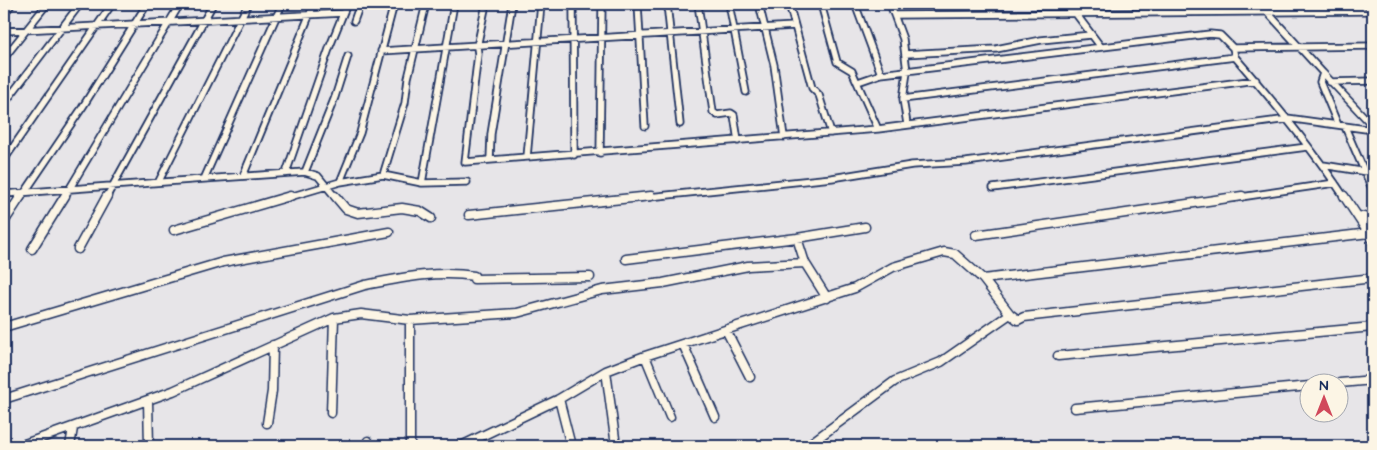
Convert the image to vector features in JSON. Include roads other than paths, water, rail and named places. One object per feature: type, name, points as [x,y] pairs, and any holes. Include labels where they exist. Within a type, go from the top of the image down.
[{"type":"street","points":[[4,14],[12,4]]},
{"type":"street","points":[[4,58],[46,4]]},
{"type":"street","points":[[4,104],[80,4]]},
{"type":"street","points":[[4,160],[112,4]]},
{"type":"street","points":[[4,222],[82,108],[147,4]]},
{"type":"street","points":[[32,249],[70,189],[180,4]]},
{"type":"street","points":[[78,249],[213,4]]},
{"type":"street","points":[[159,181],[248,4]]},
{"type":"street","points":[[204,179],[282,4]]},
{"type":"street","points":[[243,176],[314,4]]},
{"type":"street","points":[[286,173],[326,56],[347,4]]},
{"type":"street","points":[[354,21],[360,4]]},
{"type":"street","points":[[340,182],[360,133],[374,85],[380,51],[394,4]]},
{"type":"street","points":[[383,175],[405,103],[414,49],[426,4]]},
{"type":"street","points":[[422,183],[434,127],[444,49],[454,4]]},
{"type":"street","points":[[486,4],[477,46],[478,54],[466,162],[600,153],[878,129],[1256,80]]},
{"type":"street","points":[[490,160],[491,134],[512,4]]},
{"type":"street","points":[[527,157],[542,4]]},
{"type":"street","points":[[573,4],[574,155]]},
{"type":"street","points":[[600,153],[602,4]]},
{"type":"street","points":[[638,4],[645,126]]},
{"type":"street","points":[[667,4],[680,124]]},
{"type":"street","points":[[698,4],[713,112],[717,115],[731,113],[734,115],[738,141]]},
{"type":"street","points":[[729,4],[746,92]]},
{"type":"street","points":[[760,4],[774,65],[784,137]]},
{"type":"street","points":[[790,4],[812,88],[819,95],[831,133]]},
{"type":"street","points":[[821,4],[838,62],[852,71],[878,129]]},
{"type":"street","points":[[855,4],[881,74]]},
{"type":"street","points":[[890,4],[905,54],[907,72],[902,99],[907,124]]},
{"type":"street","points":[[1260,4],[1298,48],[1372,124]]},
{"type":"street","points":[[894,15],[1373,11]]},
{"type":"street","points":[[4,31],[343,13]]},
{"type":"street","points":[[1076,14],[1101,47]]},
{"type":"street","points":[[380,51],[444,49],[795,26]]},
{"type":"street","points":[[858,82],[881,74],[1210,34],[1220,35],[1233,48],[1235,57],[1288,118],[1307,147],[1323,165],[1371,236],[983,279]]},
{"type":"street","points":[[905,54],[996,48],[1040,40],[1091,35]]},
{"type":"street","points":[[1233,48],[1373,46]]},
{"type":"street","points":[[305,172],[335,96],[348,56]]},
{"type":"street","points":[[902,99],[1235,57]]},
{"type":"street","points":[[1323,73],[1320,82],[1338,126]]},
{"type":"street","points":[[1320,82],[1373,81]]},
{"type":"street","points":[[469,215],[832,178],[912,165],[966,162],[1288,118],[1373,130]]},
{"type":"street","points":[[1346,126],[1373,191]]},
{"type":"street","points":[[992,188],[1307,147]]},
{"type":"street","points":[[1323,165],[1373,173]]},
{"type":"street","points":[[4,194],[159,181],[305,172],[318,176],[346,209],[358,213],[402,208],[420,211],[431,218]]},
{"type":"street","points":[[174,230],[340,182],[383,175],[422,183],[467,182]]},
{"type":"street","points":[[976,235],[1335,183]]},
{"type":"street","points":[[1358,216],[1373,219]]},
{"type":"street","points":[[626,259],[797,238],[864,227]]},
{"type":"street","points":[[4,327],[223,262],[389,232]]},
{"type":"street","points":[[797,238],[805,263],[827,298]]},
{"type":"street","points":[[461,446],[474,444],[559,399],[606,371],[645,356],[827,298],[855,288],[893,267],[944,252],[955,254],[983,279],[1010,314],[1018,320],[1024,317],[1373,278]]},
{"type":"street","points":[[19,446],[148,401],[334,318],[361,314],[410,320],[517,313],[602,290],[663,283],[748,266],[805,263]]},
{"type":"street","points":[[4,399],[374,283],[400,278],[461,274],[474,276],[474,279],[590,277]]},
{"type":"street","points":[[807,446],[895,381],[941,362],[1010,314]]},
{"type":"street","points":[[332,413],[334,318]]},
{"type":"street","points":[[410,320],[409,350],[412,399],[410,446]]},
{"type":"street","points":[[1058,356],[1373,327]]},
{"type":"street","points":[[726,330],[750,377]]},
{"type":"street","points":[[683,344],[715,417]]},
{"type":"street","points":[[267,423],[272,391],[273,345]]},
{"type":"street","points":[[645,356],[670,418]]},
{"type":"street","points":[[606,371],[616,446]]},
{"type":"street","points":[[1350,382],[1373,380]]},
{"type":"street","points":[[1075,408],[1300,387]]},
{"type":"street","points":[[559,399],[571,446]]},
{"type":"street","points":[[148,401],[149,446]]},
{"type":"street","points":[[70,446],[73,428]]}]
